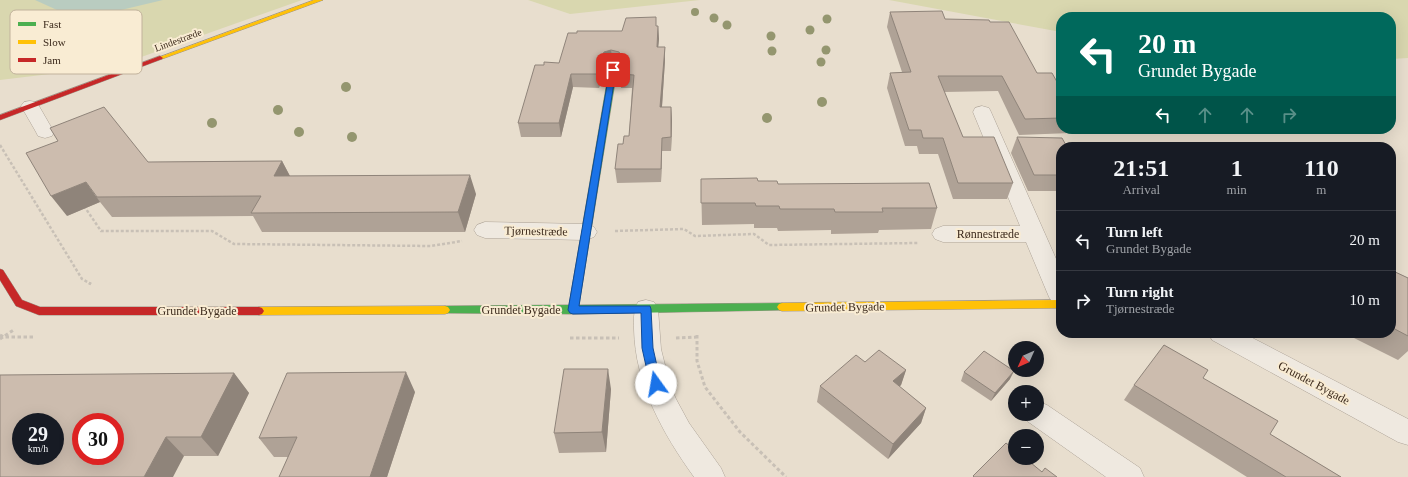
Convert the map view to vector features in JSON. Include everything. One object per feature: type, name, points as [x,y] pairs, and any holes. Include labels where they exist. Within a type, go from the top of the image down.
[{"type":"street","name":"Lindestræde","points":[[142,65],[320,0]]},
{"type":"street","name":"Tjørnestræde","points":[[573,310],[613,70]]},
{"type":"street","name":"Lindestræde","points":[[0,118],[118,74]]},
{"type":"street","points":[[30,106],[45,132]]},
{"type":"street","name":"Rønnestræde","points":[[982,112],[1056,286]]},
{"type":"street","name":"Tjørnestræde","points":[[485,230],[586,232]]},
{"type":"street","name":"Rønnestræde","points":[[943,234],[1033,234]]},
{"type":"street","name":"Grundet Bygade","points":[[0,272],[19,303],[39,311],[573,310],[1056,304]]},
{"type":"street","points":[[646,309],[648,348],[656,384],[672,421],[711,477]]},
{"type":"street","name":"Grundet Bygade","points":[[1229,338],[1408,433]]},
{"type":"street","points":[[1044,418],[1130,477]]},
{"type":"path","points":[[0,145],[82,279],[96,286]]},
{"type":"path","points":[[84,205],[101,231],[212,231],[234,244],[431,246],[472,240],[485,230]]},
{"type":"path","points":[[586,232],[684,229],[695,236],[754,234],[769,245],[934,243],[943,234]]},
{"type":"path","points":[[697,309],[697,361],[705,387],[740,432],[786,477]]},
{"type":"path","points":[[0,335],[4,337]]},
{"type":"shaded area","points":[[0,0],[302,0],[142,57],[142,10],[10,10],[10,74],[50,74],[0,80]]},
{"type":"shaded area","points":[[35,0],[163,0],[121,10],[57,10]]},
{"type":"shaded area","points":[[528,0],[700,0],[570,14]]},
{"type":"shaded area","points":[[889,0],[1408,0],[1408,58],[1396,59],[1396,12],[1056,12],[1056,31]]},
{"type":"building","points":[[942,11],[945,19],[1009,22],[1037,73],[1052,73],[1056,80],[1056,118],[1025,119],[1002,76],[938,76],[963,137],[994,137],[1013,183],[958,183],[943,138],[923,138],[921,130],[909,130],[890,73],[911,72],[890,12]]},
{"type":"building","points":[[656,17],[656,26],[658,26],[657,47],[665,47],[660,107],[671,107],[671,137],[662,138],[661,169],[615,169],[618,144],[623,144],[624,136],[629,136],[634,75],[620,74],[622,57],[619,52],[611,50],[604,52],[601,57],[598,74],[571,74],[559,123],[518,123],[535,65],[544,65],[544,62],[559,63],[568,33],[577,33],[577,31],[622,31],[626,18]]},
{"type":"building","points":[[104,107],[148,162],[282,161],[274,176],[470,175],[458,212],[251,213],[261,196],[97,197],[86,182],[51,196],[26,153],[58,141],[50,128]]},
{"type":"building","points":[[1017,137],[1062,138],[1064,142],[1056,142],[1056,175],[1034,175]]},
{"type":"building","points":[[757,178],[758,181],[777,181],[778,184],[929,183],[937,208],[882,208],[883,212],[835,212],[834,209],[780,209],[779,206],[756,206],[755,203],[701,203],[701,179]]},
{"type":"building","points":[[1396,272],[1408,278],[1408,336],[1396,330]]},
{"type":"building","points":[[1164,345],[1208,370],[1203,378],[1278,421],[1270,434],[1341,477],[1286,477],[1134,385]]},
{"type":"building","points":[[879,350],[906,370],[893,381],[926,408],[893,444],[820,386],[856,355],[865,362]]},
{"type":"building","points":[[984,351],[1008,367],[1009,377],[995,393],[964,372]]},
{"type":"building","points":[[564,369],[608,369],[602,432],[554,433]]},
{"type":"building","points":[[406,372],[370,477],[279,477],[297,437],[259,438],[287,373]]},
{"type":"building","points":[[234,373],[201,437],[166,437],[144,477],[0,477],[0,375]]},
{"type":"building","points":[[1006,443],[1008,445],[1008,465],[1034,465],[1042,472],[1045,468],[1057,477],[974,477],[973,476]]},
{"type":"traffic: fast","points":[[573,310],[613,70]]},
{"type":"traffic: fast","points":[[445,310],[782,307]]},
{"type":"traffic: slow","points":[[160,58],[320,0]]},
{"type":"traffic: slow","points":[[782,307],[1056,304]]},
{"type":"traffic: slow","points":[[259,311],[445,310]]},
{"type":"traffic: jam","points":[[142,65],[160,58]]},
{"type":"traffic: jam","points":[[0,118],[117,74]]},
{"type":"traffic: jam","points":[[0,272],[19,303],[39,311],[259,311]]},
{"type":"route","points":[[613,70],[573,310],[646,309],[648,348],[656,384]]}]
